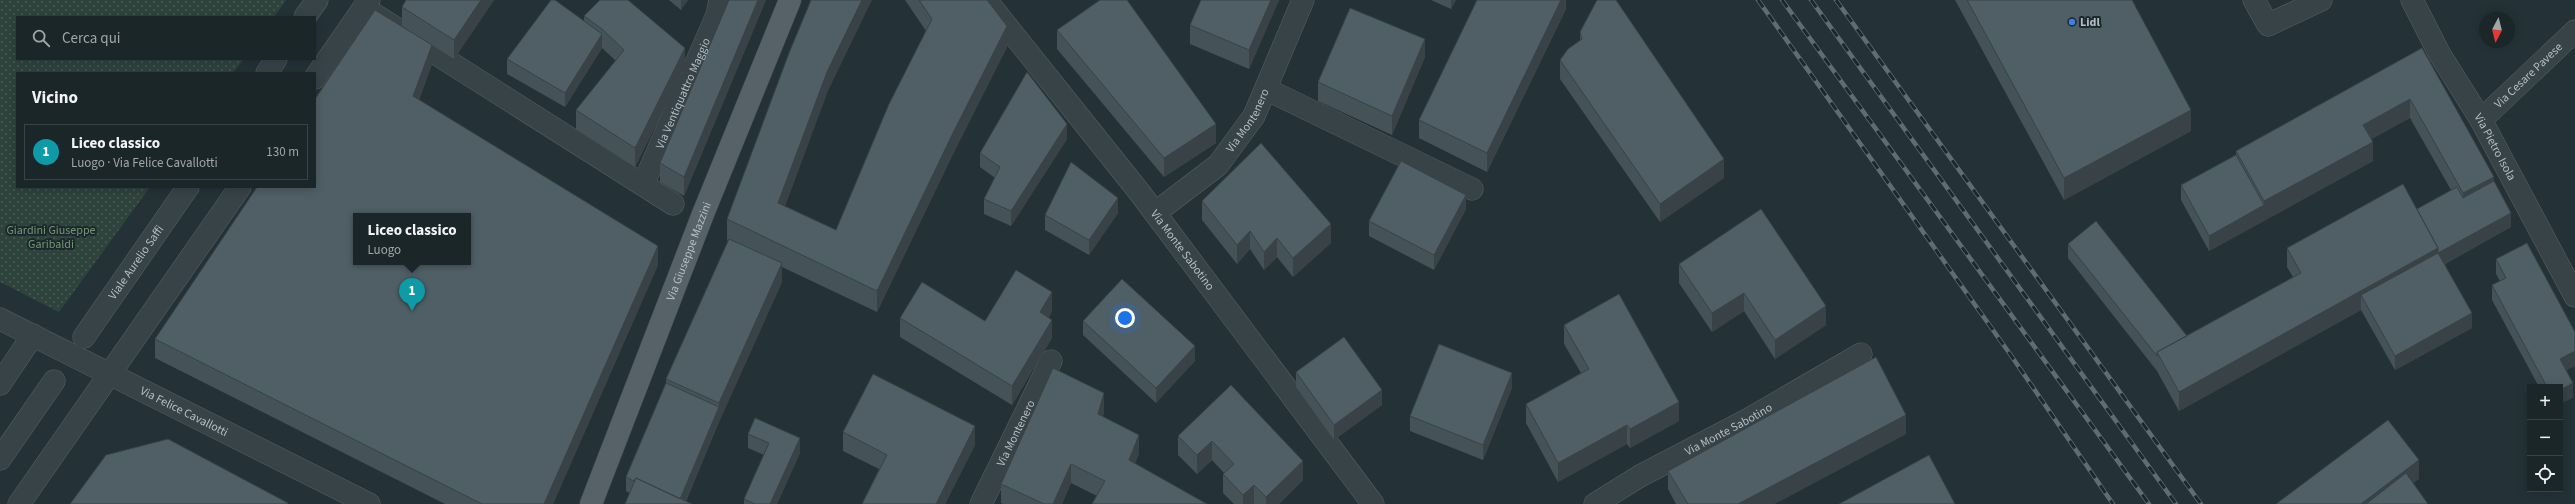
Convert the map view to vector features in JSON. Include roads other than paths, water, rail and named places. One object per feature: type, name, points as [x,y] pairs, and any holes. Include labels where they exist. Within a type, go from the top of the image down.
[{"type":"main road","name":"Via Giuseppe Mazzini","points":[[591,504],[703,214],[790,0]]},
{"type":"street","points":[[306,16],[317,0]]},
{"type":"street","name":"Via Ventiquattro Maggio","points":[[643,185],[717,15],[720,0]]},
{"type":"street","name":"Via Monte Sabotino","points":[[986,0],[1155,213],[1373,504]]},
{"type":"street","name":"Via Montenero","points":[[1155,213],[1218,165],[1254,116],[1303,0]]},
{"type":"street","points":[[2254,0],[2268,25],[2321,0]]},
{"type":"street","name":"Via Pietro Isola","points":[[2412,0],[2439,53],[2481,120],[2575,296]]},
{"type":"street","points":[[316,77],[367,4],[673,204]]},
{"type":"street","name":"Via Cesare Pavese","points":[[2481,120],[2575,31]]},
{"type":"street","points":[[268,72],[275,60]]},
{"type":"street","points":[[1266,89],[1472,190]]},
{"type":"street","name":"Viale Aurelio Saffi","points":[[84,337],[187,188]]},
{"type":"street","points":[[19,504],[239,188]]},
{"type":"street","name":"Via Felice Cavallotti","points":[[0,318],[369,504]]},
{"type":"street","points":[[0,384],[33,335]]},
{"type":"street","name":"Via Monte Sabotino","points":[[1595,504],[1640,476],[1749,419],[1861,354]]},
{"type":"street","name":"Via Montenero","points":[[981,504],[1050,361]]},
{"type":"street","points":[[0,459],[54,381]]},
{"type":"railway","points":[[1758,0],[2010,354],[2113,504]]},
{"type":"railway","points":[[1782,0],[2149,504]]},
{"type":"railway","points":[[1811,0],[2176,504]]},
{"type":"railway","points":[[1836,0],[2201,504]]},
{"type":"place","name":"Lidl","points":[[2072,22]]},
{"type":"place","name":"Liceo classico","points":[[412,311]]},
{"type":"park label","name":"Giardini Giuseppe Garibaldi","points":[[51,237]]}]
